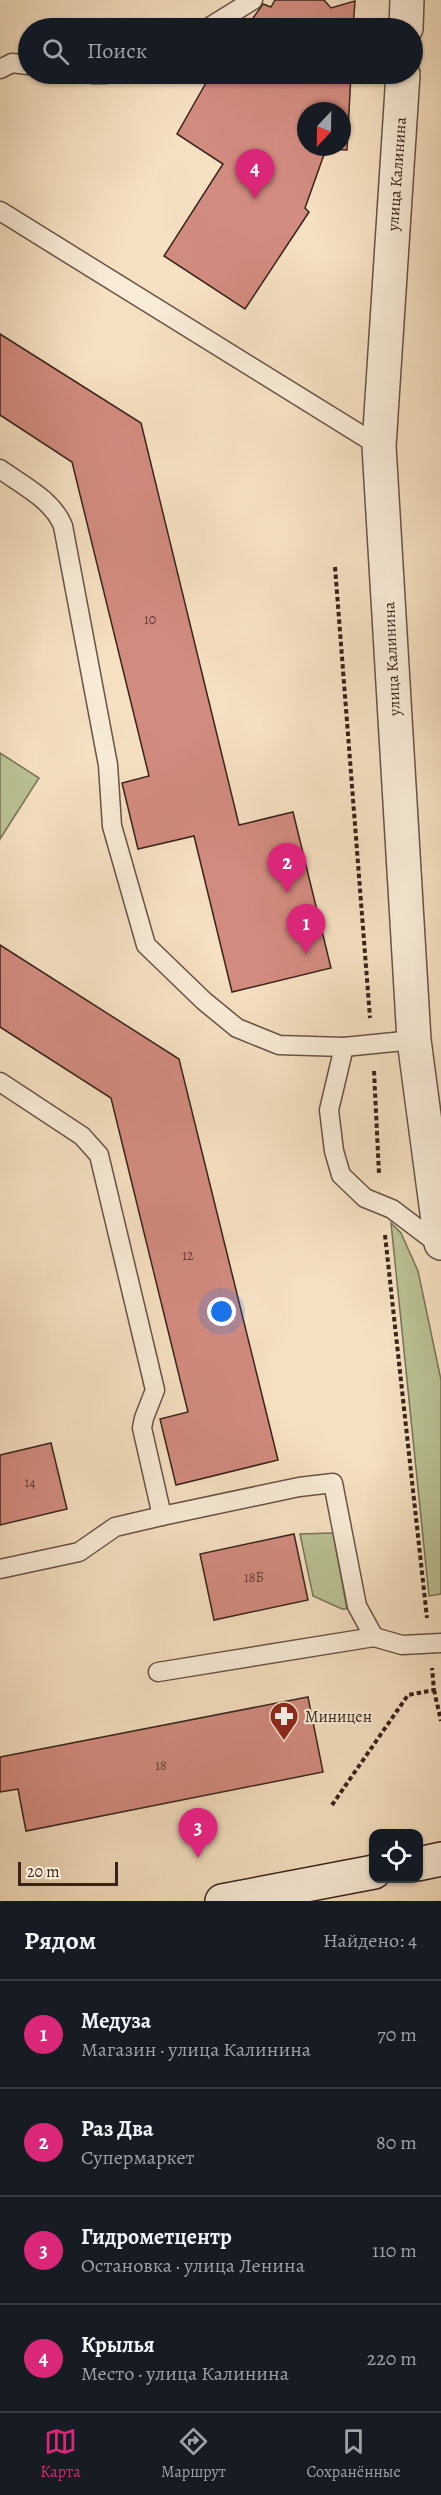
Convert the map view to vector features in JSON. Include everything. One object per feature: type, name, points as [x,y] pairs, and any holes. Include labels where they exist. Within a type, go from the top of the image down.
[{"type":"street","points":[[406,18],[407,0]]},
{"type":"street","name":"улица Калинина","points":[[402,84],[379,446],[414,1040],[441,1244]]},
{"type":"street","points":[[423,1863],[441,1859]]},
{"type":"street","points":[[222,1901],[369,1873]]},
{"type":"lane","points":[[224,18],[253,0]]},
{"type":"lane","points":[[0,69],[12,63],[18,64]]},
{"type":"lane","points":[[0,211],[379,446]]},
{"type":"lane","points":[[0,469],[47,503],[58,514],[63,526],[108,765],[112,826],[146,945],[204,1001],[237,1028],[279,1046],[344,1047],[414,1040]]},
{"type":"lane","points":[[344,1047],[329,1110],[334,1151],[341,1175],[365,1198],[392,1209],[441,1244]]},
{"type":"lane","points":[[0,1082],[82,1136],[99,1155],[155,1390],[142,1428],[162,1516]]},
{"type":"lane","points":[[0,1569],[79,1552],[115,1527],[299,1487],[333,1483],[357,1606],[374,1637]]},
{"type":"lane","points":[[158,1672],[374,1637],[402,1645],[441,1643]]},
{"type":"path","points":[[434,1690],[441,1721]]},
{"type":"green space","points":[[0,753],[39,778],[0,839]]},
{"type":"green space","points":[[391,1223],[401,1233],[418,1271],[441,1380],[441,1594],[429,1596]]},
{"type":"green space","points":[[333,1533],[347,1609],[313,1596],[300,1534]]},
{"type":"building","points":[[275,0],[324,0],[331,8],[355,1],[354,18],[253,18],[263,4],[271,7]]},
{"type":"building","points":[[205,84],[350,84],[350,102],[297,102],[297,156],[324,156],[305,208],[309,212],[245,309],[164,256],[223,164],[177,134]]},
{"type":"building","points":[[0,334],[141,423],[239,825],[293,812],[331,968],[232,992],[194,836],[138,849],[122,783],[149,776],[72,462],[0,415]]},
{"type":"building","points":[[0,945],[179,1059],[278,1460],[176,1485],[160,1419],[188,1412],[111,1098],[0,1027]]},
{"type":"building","points":[[51,1443],[67,1509],[0,1525],[0,1455]]},
{"type":"building","points":[[294,1534],[308,1600],[214,1620],[200,1554]]},
{"type":"building","points":[[308,1697],[323,1772],[26,1831],[18,1789],[0,1792],[0,1757]]},
{"type":"place","name":"Крылья","points":[[255,199]]},
{"type":"place","name":"Раз Два","points":[[287,893]]},
{"type":"place","name":"Медуза","points":[[306,954]]},
{"type":"place","name":"Миницен","points":[[284,1742]]},
{"type":"place","name":"Гидрометцентр","points":[[198,1858]]}]
